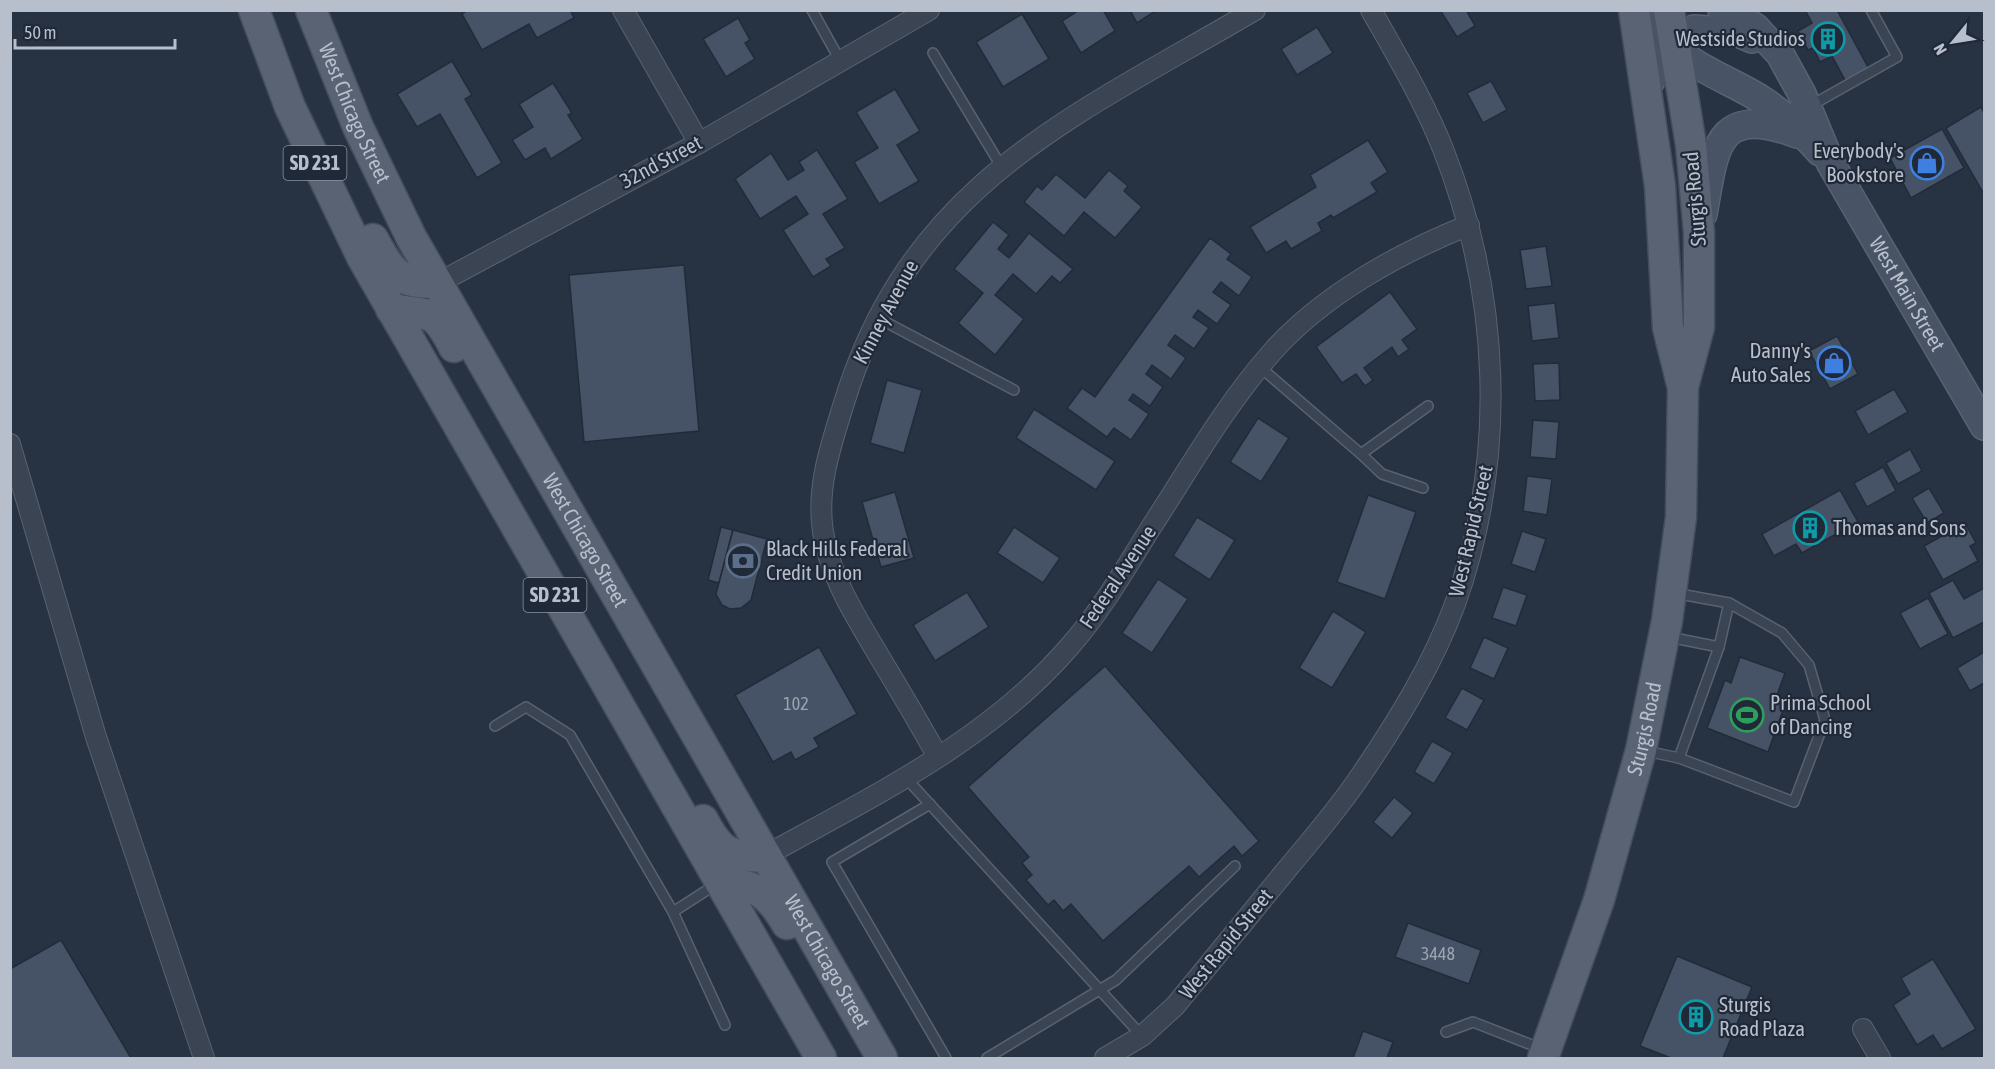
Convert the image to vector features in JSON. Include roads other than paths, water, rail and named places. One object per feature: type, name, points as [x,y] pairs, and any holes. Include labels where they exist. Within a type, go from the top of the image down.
[{"type":"main road","name":"SD 231","points":[[254,10],[290,107],[334,201],[391,309],[821,1059]]},
{"type":"main road","name":"West Chicago Street","points":[[311,10],[358,127],[411,237],[882,1059]]},
{"type":"main road","name":"Sturgis Road","points":[[1634,10],[1660,186],[1668,328],[1683,387]]},
{"type":"main road","name":"Sturgis Road","points":[[1544,1055],[1599,900],[1641,750],[1664,636],[1681,517],[1683,387],[1699,327],[1699,233],[1690,145],[1669,10]]},
{"type":"main road","points":[[290,107],[340,178],[386,263],[399,277],[417,283],[437,283]]},
{"type":"main road","points":[[391,309],[423,311],[442,324],[489,411],[552,483]]},
{"type":"main road","points":[[612,695],[671,762],[711,836],[727,853],[746,858],[766,856]]},
{"type":"main road","points":[[720,882],[745,884],[768,896],[825,990],[857,1015]]},
{"type":"main road","points":[[784,995],[830,1042],[840,1059]]},
{"type":"street","points":[[624,10],[699,143]]},
{"type":"street","name":"32nd Street","points":[[391,309],[699,143],[929,10]]},
{"type":"street","name":"Kinney Avenue","points":[[938,757],[857,618],[830,561],[823,532],[823,479],[848,388],[878,318],[919,250],[957,207],[1002,166],[1038,138],[1255,10]]},
{"type":"street","name":"West Rapid Street","points":[[1105,1059],[1142,1036],[1175,1006],[1359,778],[1414,689],[1454,607],[1468,565],[1486,476],[1490,433],[1491,381],[1488,330],[1480,268],[1469,225],[1427,112],[1371,10]]},
{"type":"street","name":"West Main Street","points":[[1651,10],[1654,26],[1663,39],[1763,100],[1808,138],[1831,164]]},
{"type":"street","name":"West Main Street","points":[[1722,10],[1755,27],[1780,54],[1808,107],[1831,164],[1984,426]]},
{"type":"street","points":[[1647,88],[1663,58],[1694,29],[1736,32],[1780,54]]},
{"type":"street","points":[[1699,233],[1712,164],[1718,145],[1725,135],[1744,124],[1757,124],[1808,138]]},
{"type":"street","name":"Federal Avenue","points":[[720,882],[938,757],[1022,695],[1071,646],[1095,614],[1227,409],[1260,367],[1300,325],[1358,283],[1420,247],[1469,225]]},
{"type":"street","points":[[10,444],[96,737],[204,1059]]},
{"type":"street","points":[[1863,1029],[1880,1059]]},
{"type":"lane","points":[[812,10],[841,62]]},
{"type":"lane","points":[[1808,107],[1897,57],[1870,10]]},
{"type":"lane","points":[[933,53],[1002,166]]},
{"type":"lane","points":[[878,318],[1014,390]]},
{"type":"lane","points":[[1260,367],[1382,474],[1423,488]]},
{"type":"lane","points":[[1361,454],[1428,406]]},
{"type":"lane","points":[[1641,750],[1679,758],[1794,802],[1825,720],[1809,665],[1782,633],[1729,603],[1671,592]]},
{"type":"lane","points":[[1679,758],[1719,647],[1729,603]]},
{"type":"lane","points":[[1664,636],[1719,647]]},
{"type":"lane","points":[[495,726],[526,707],[570,735],[673,912],[726,1025]]},
{"type":"lane","points":[[905,777],[1142,1036]]},
{"type":"lane","points":[[930,804],[832,862],[946,1059]]},
{"type":"lane","points":[[987,1059],[1101,991],[1137,962],[1235,866]]},
{"type":"lane","points":[[673,912],[720,882]]},
{"type":"lane","points":[[1446,1032],[1473,1022],[1544,1055]]},
{"type":"place","name":"Westside Studios","points":[[1828,39]]},
{"type":"place","name":"Everybody's Bookstore","points":[[1927,163]]},
{"type":"place","name":"Danny's Auto Sales","points":[[1834,363]]},
{"type":"place","name":"Thomas and Sons","points":[[1810,528]]},
{"type":"place","name":"Black Hills Federal Credit Union","points":[[743,561]]},
{"type":"place","name":"Prima School of Dancing","points":[[1747,715]]},
{"type":"place","name":"Sturgis Road Plaza","points":[[1696,1017]]}]
